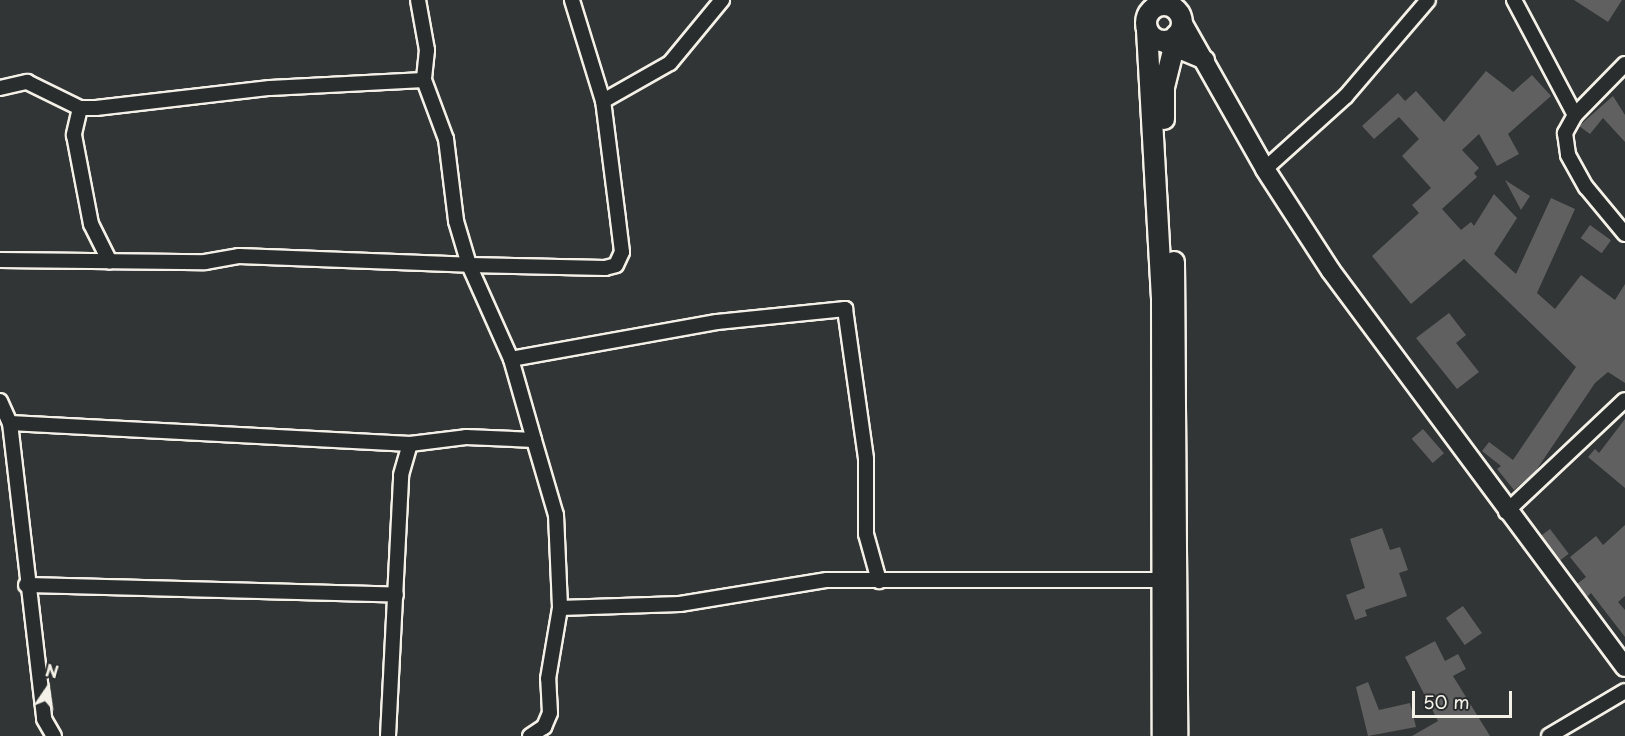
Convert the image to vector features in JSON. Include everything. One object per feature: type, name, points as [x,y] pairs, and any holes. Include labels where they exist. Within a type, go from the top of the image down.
[{"type":"main road","points":[[1142,0],[1167,27],[1162,300],[1165,580],[1163,736]]},
{"type":"main road","points":[[1167,27],[1164,131],[1176,300],[1177,736]]},
{"type":"street","points":[[418,0],[427,50],[424,80],[446,139],[456,221],[469,265],[511,359],[556,515],[560,608],[548,679],[550,713],[544,727],[530,736]]},
{"type":"street","points":[[1265,170],[1346,96],[1428,0]]},
{"type":"street","points":[[1514,0],[1575,115]]},
{"type":"street","points":[[0,260],[205,262],[239,256],[469,265],[616,265],[622,252],[603,101],[576,1]]},
{"type":"street","points":[[603,101],[670,63],[715,3]]},
{"type":"street","points":[[1167,27],[1204,60],[1265,170],[1331,271],[1506,512],[1625,667]]},
{"type":"street","points":[[1167,27],[1204,60]]},
{"type":"street","points":[[1625,64],[1575,115],[1565,133],[1568,155],[1625,234]]},
{"type":"street","points":[[0,88],[27,82],[80,108],[270,88],[424,80]]},
{"type":"street","points":[[80,108],[74,135],[92,224],[110,262]]},
{"type":"street","points":[[511,359],[717,322],[845,309],[866,459],[866,534],[879,581]]},
{"type":"street","points":[[1506,512],[1625,400]]},
{"type":"street","points":[[0,401],[10,423],[26,585],[44,719],[54,736]]},
{"type":"street","points":[[10,423],[410,444],[466,437],[534,440]]},
{"type":"street","points":[[392,735],[401,475],[410,444]]},
{"type":"street","points":[[560,608],[680,604],[827,580],[1165,580]]},
{"type":"street","points":[[26,585],[396,595]]},
{"type":"street","points":[[1548,736],[1625,691]]},
{"type":"building","points":[[1574,0],[1622,0],[1608,22]]},
{"type":"building","points":[[1486,71],[1513,92],[1532,75],[1551,96],[1508,134],[1519,154],[1497,166],[1479,134],[1462,150],[1479,168],[1474,173],[1477,177],[1442,209],[1461,230],[1471,222],[1474,226],[1494,194],[1517,218],[1494,254],[1516,274],[1551,198],[1575,209],[1537,293],[1555,309],[1581,275],[1615,300],[1625,284],[1625,383],[1608,372],[1595,383],[1535,472],[1514,490],[1497,469],[1501,466],[1482,451],[1489,442],[1513,460],[1576,367],[1464,259],[1411,304],[1372,256],[1419,213],[1412,205],[1431,188],[1402,156],[1419,139],[1399,117],[1374,139],[1362,126],[1398,93],[1405,101],[1416,91],[1444,122]]},
{"type":"building","points":[[1613,96],[1625,115],[1625,142],[1603,118],[1590,134],[1579,126]]},
{"type":"building","points":[[1505,180],[1530,196],[1521,210]]},
{"type":"building","points":[[1590,225],[1611,240],[1602,253],[1581,238]]},
{"type":"building","points":[[1449,313],[1466,335],[1456,343],[1479,372],[1457,389],[1416,338]]},
{"type":"building","points":[[1625,419],[1625,488],[1588,457],[1595,449],[1599,453]]},
{"type":"building","points":[[1423,429],[1444,453],[1433,463],[1412,439]]},
{"type":"building","points":[[1625,525],[1625,596],[1618,602],[1625,610],[1625,637],[1591,593],[1587,597],[1577,584],[1586,577],[1570,557],[1596,536],[1603,545]]},
{"type":"building","points":[[1382,528],[1390,550],[1400,547],[1408,570],[1399,573],[1407,596],[1365,610],[1367,616],[1355,620],[1346,595],[1365,588],[1350,539]]},
{"type":"building","points":[[1550,529],[1569,554],[1560,560],[1541,536]]},
{"type":"building","points":[[1463,606],[1482,633],[1465,645],[1446,618]]},
{"type":"building","points":[[1435,641],[1445,661],[1458,654],[1466,669],[1453,676],[1490,736],[1412,736],[1438,721],[1405,657]]},
{"type":"building","points":[[1368,682],[1379,710],[1410,703],[1416,727],[1368,736],[1356,687]]}]
